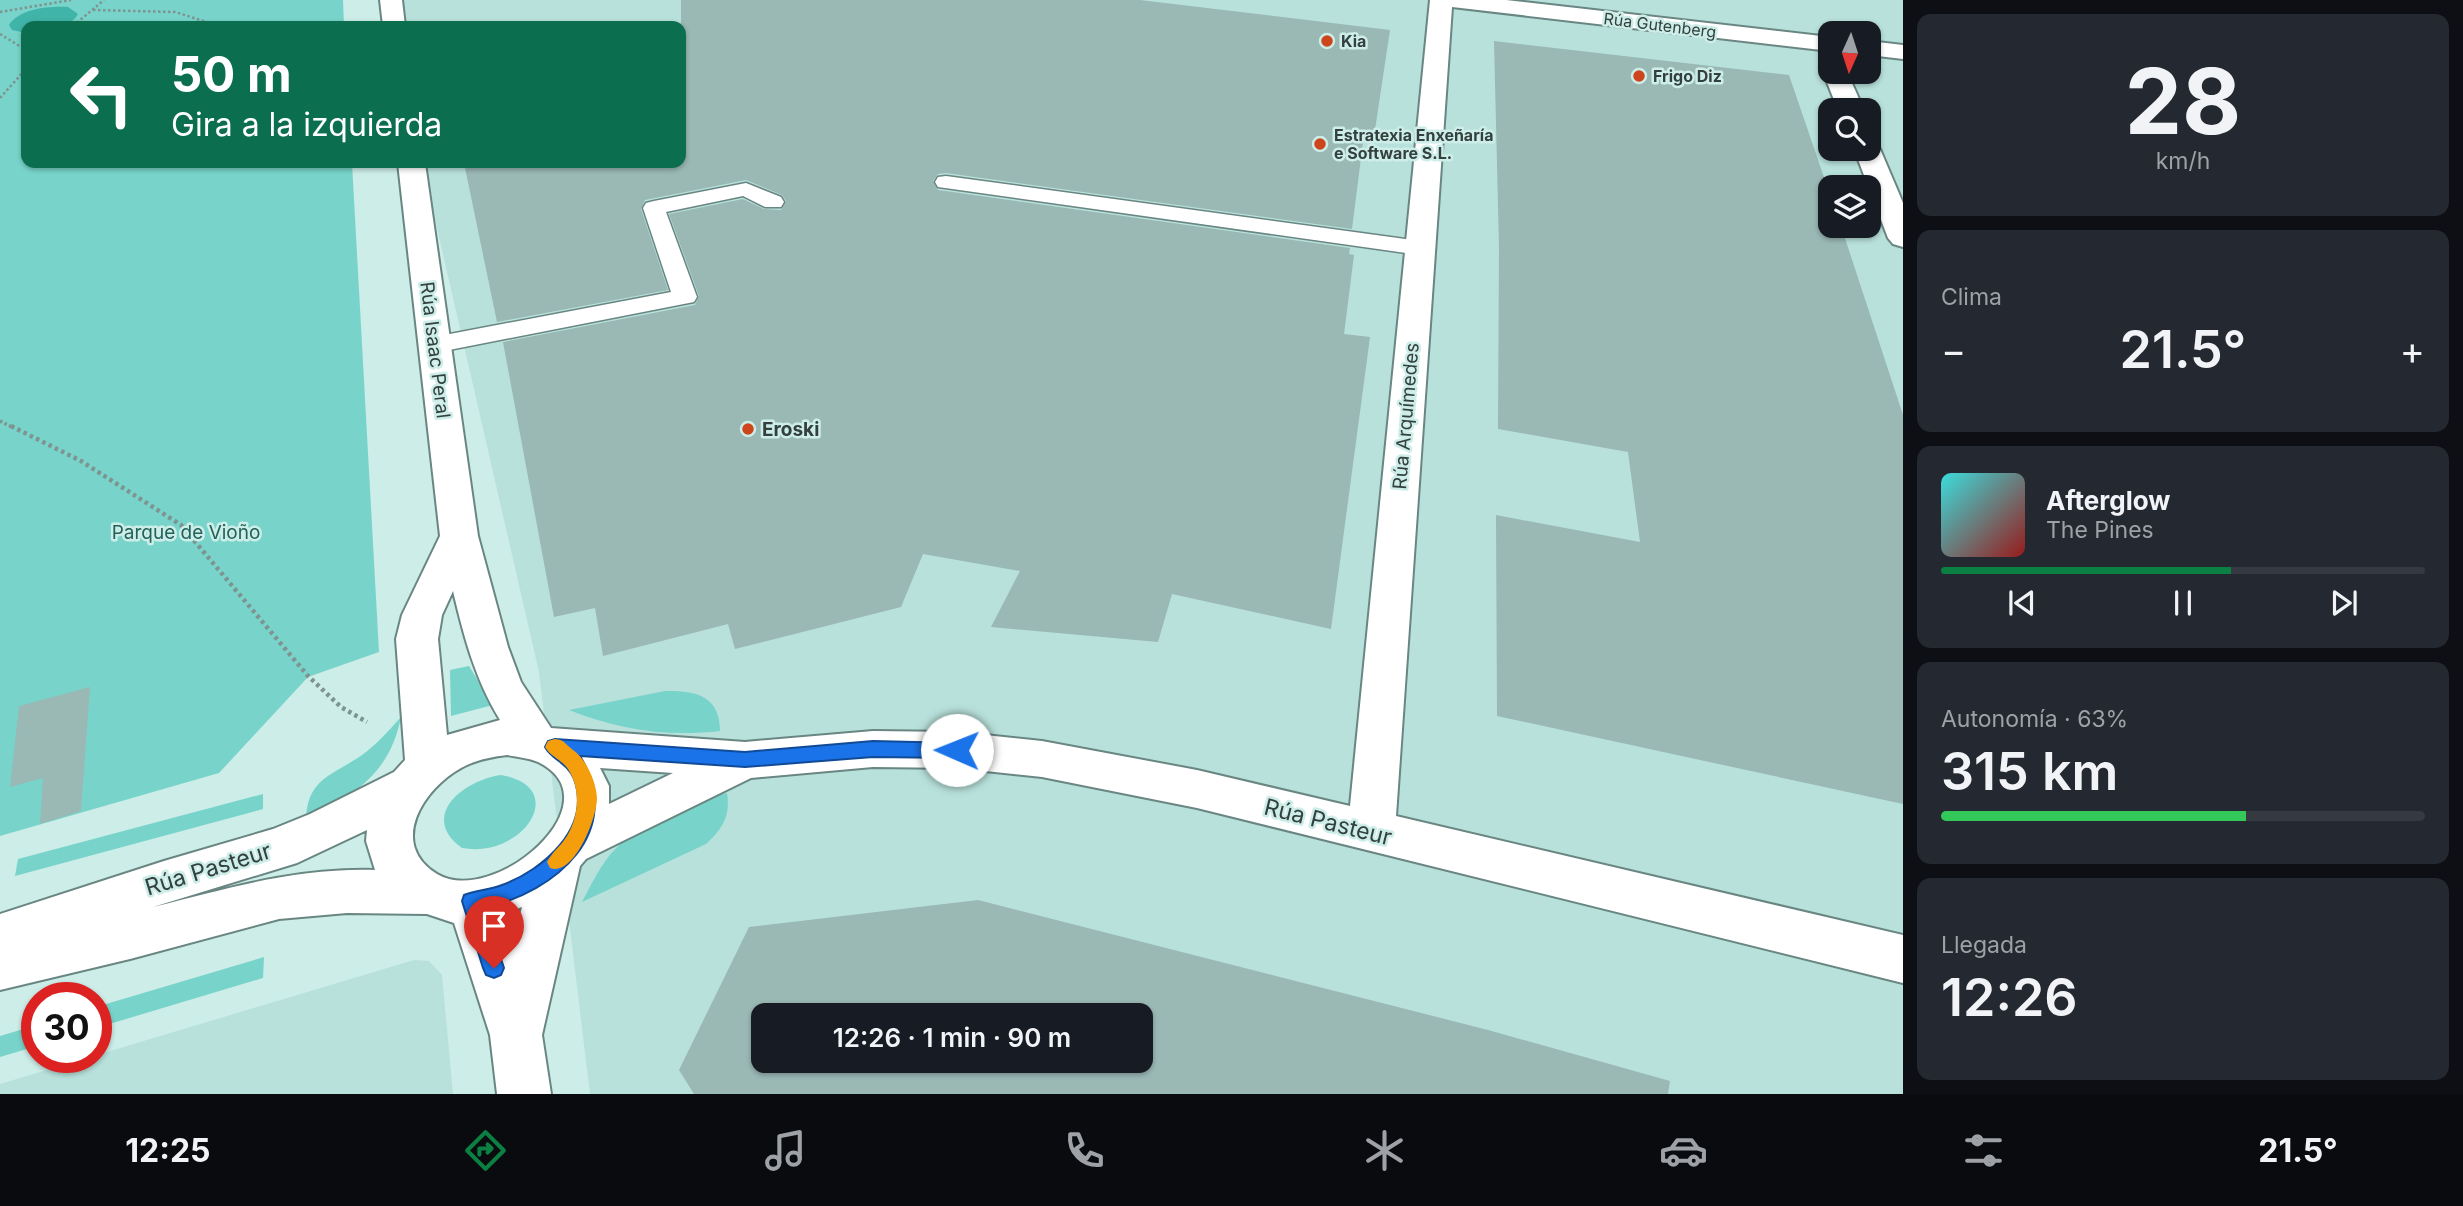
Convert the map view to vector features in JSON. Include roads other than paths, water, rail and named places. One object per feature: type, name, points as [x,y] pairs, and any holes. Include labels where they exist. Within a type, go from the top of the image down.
[{"type":"street","points":[[391,0],[393,21]]},
{"type":"street","name":"Rúa Arquímedes","points":[[1371,832],[1441,0]]},
{"type":"street","name":"Rúa Gutenberg","points":[[1447,0],[1818,48]]},
{"type":"street","points":[[1881,49],[1903,52]]},
{"type":"street","points":[[1872,161],[1903,238]]},
{"type":"street","name":"Rúa Isaac Peral","points":[[412,168],[459,536],[487,647],[502,687],[544,743]]},
{"type":"street","points":[[419,776],[417,639],[422,615],[459,536]]},
{"type":"street","points":[[516,1035],[565,853],[584,820],[587,797],[583,777],[573,760],[544,743],[507,737],[480,741],[452,751],[419,776],[395,809],[388,835],[392,858],[404,878],[449,897],[502,895],[531,881],[565,853]]},
{"type":"street","name":"Rúa Pasteur","points":[[544,743],[745,760],[873,749],[957,750],[1042,759],[1197,789],[1903,959]]},
{"type":"street","name":"Rúa Pasteur","points":[[565,853],[745,760]]},
{"type":"street","name":"Rúa Pasteur","points":[[0,937],[164,881],[279,848],[327,828],[419,776]]},
{"type":"street","name":"Rúa Pasteur","points":[[0,966],[279,897],[347,891],[449,897]]},
{"type":"street","points":[[449,897],[516,1035],[524,1094]]},
{"type":"lane","points":[[946,182],[1420,248]]},
{"type":"lane","points":[[434,345],[685,297],[654,208],[746,189],[773,202]]},
{"type":"place","name":"Kia","points":[[1327,41]]},
{"type":"place","name":"Frigo Diz","points":[[1639,76]]},
{"type":"place","name":"Estratexia Enxeñaría e Software S.L.","points":[[1320,144]]},
{"type":"place","name":"Eroski","points":[[748,429]]},
{"type":"park label","name":"Parque de Vioño","points":[[186,532]]}]
